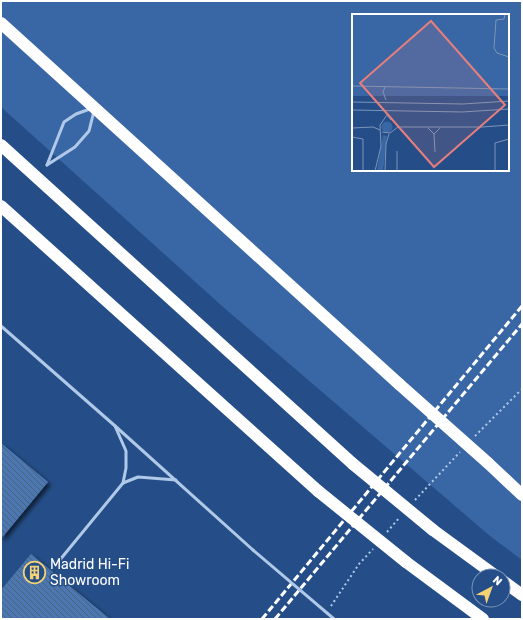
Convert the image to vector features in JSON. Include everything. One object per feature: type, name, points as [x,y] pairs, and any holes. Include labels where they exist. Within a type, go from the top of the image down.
[{"type":"highway","points":[[1,23],[522,495]]},
{"type":"highway","points":[[1,145],[353,464],[433,530],[485,568]]},
{"type":"highway","points":[[1,206],[318,491],[406,562],[483,619]]},
{"type":"highway","points":[[511,587],[522,595]]},
{"type":"lane","points":[[94,108],[89,132],[75,147],[46,165],[64,122],[76,114],[94,108]]},
{"type":"lane","points":[[1,326],[334,619]]},
{"type":"lane","points":[[114,425],[126,451],[126,468],[123,483]]},
{"type":"lane","points":[[58,561],[123,483],[138,477],[176,480]]},
{"type":"path","points":[[473,439],[522,389]]},
{"type":"path","points":[[410,505],[462,450]]},
{"type":"path","points":[[385,535],[400,517]]},
{"type":"path","points":[[330,607],[359,564],[374,546]]},
{"type":"shaded area","points":[[1,1],[522,1],[522,560],[490,536],[222,306],[1,107]]},
{"type":"building","points":[[1,443],[48,482],[1,539]]},
{"type":"building","name":"Madrid Hi-Fi Showroom","points":[[31,554],[110,619],[1,619],[1,590]]},
{"type":"railway","points":[[262,619],[522,306]]},
{"type":"railway","points":[[275,619],[522,324]]},
{"type":"place","name":"Madrid Hi-Fi Showroom","points":[[34,572]]}]
